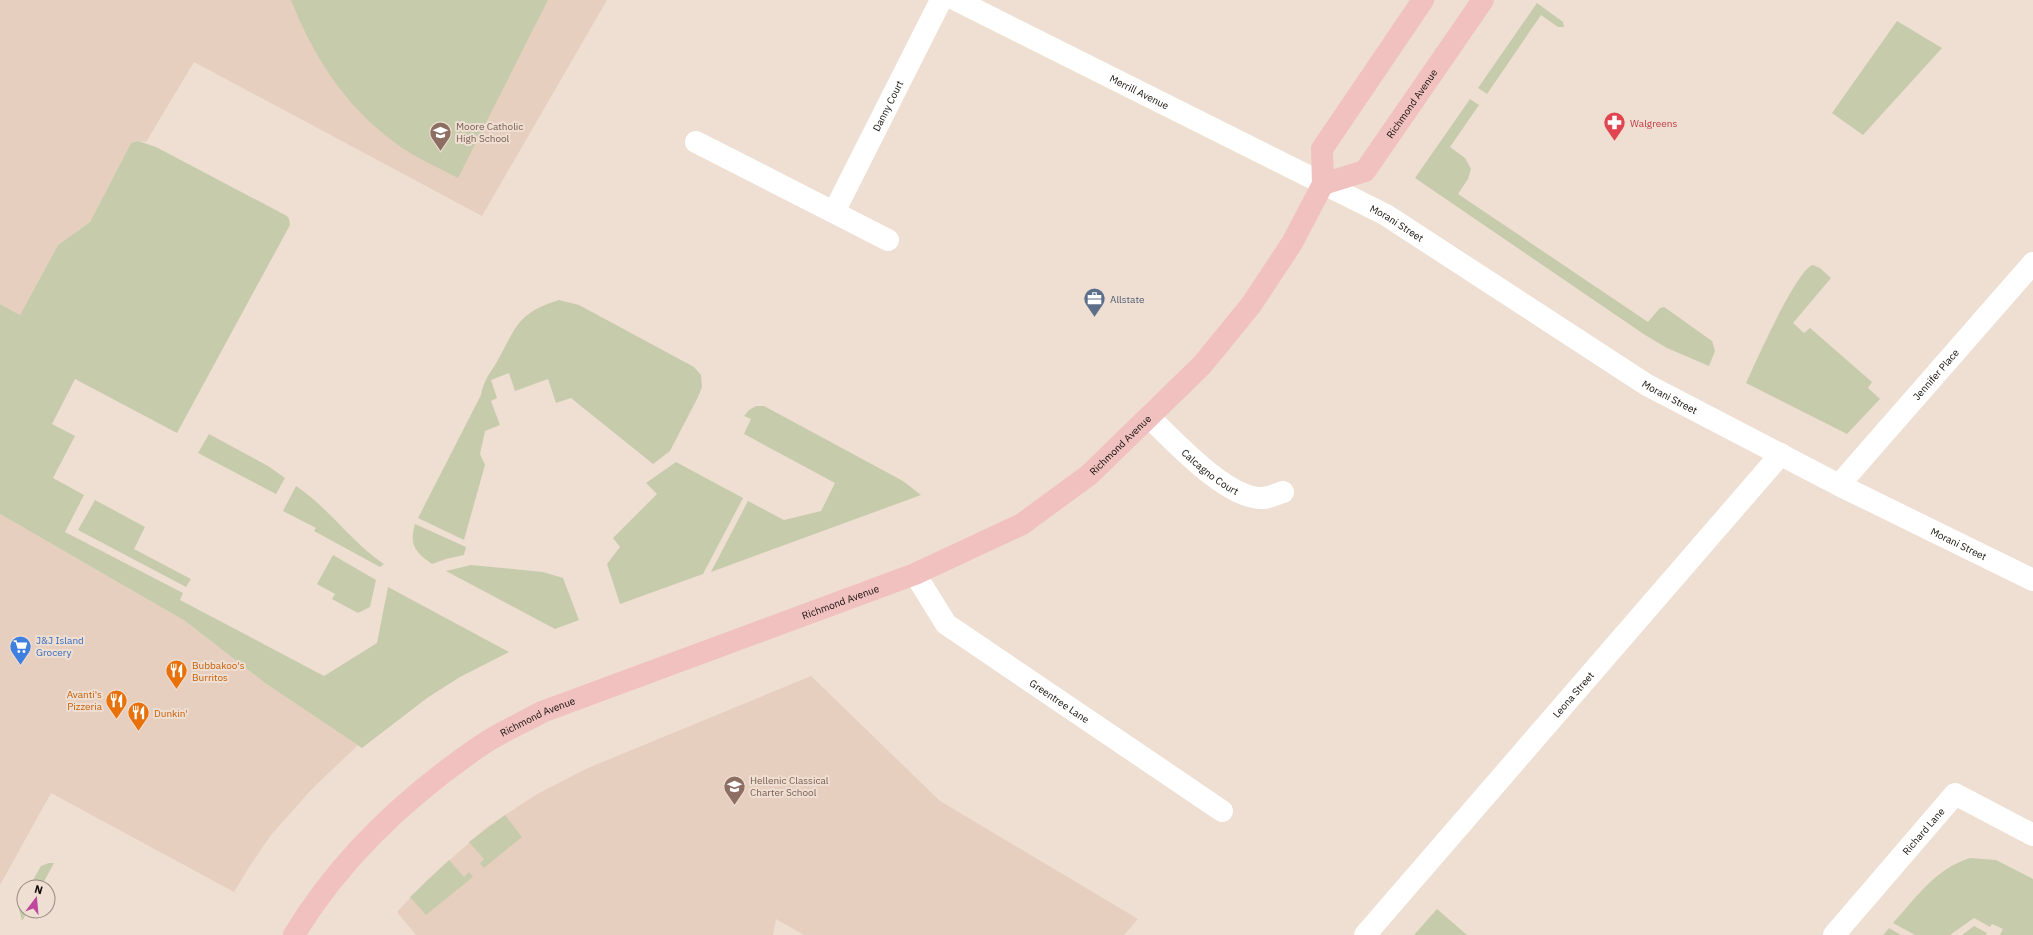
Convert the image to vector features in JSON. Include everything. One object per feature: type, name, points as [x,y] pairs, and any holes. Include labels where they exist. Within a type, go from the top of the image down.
[{"type":"main road","name":"Richmond Avenue","points":[[294,935],[304,917],[338,872],[382,824],[430,782],[484,743],[542,712],[915,574],[1022,524],[1090,475],[1150,418],[1202,365],[1250,305],[1292,243],[1323,184],[1322,149],[1423,0]]},
{"type":"main road","name":"Richmond Avenue","points":[[1323,184],[1364,171],[1483,0]]},
{"type":"street","name":"Danny Court","points":[[834,212],[941,0]]},
{"type":"street","name":"Merrill Avenue","points":[[956,0],[1323,184]]},
{"type":"street","points":[[696,142],[888,240]]},
{"type":"street","name":"Morani Street","points":[[1323,184],[1386,215],[1647,385],[1781,454],[1839,486],[2033,580]]},
{"type":"street","name":"Jennifer Place","points":[[1839,486],[2033,263]]},
{"type":"street","name":"Calcagno Court","points":[[1150,418],[1196,461],[1223,483],[1243,495],[1263,498],[1283,492]]},
{"type":"street","name":"Leona Street","points":[[1365,935],[1781,454]]},
{"type":"street","name":"Greentree Lane","points":[[915,574],[946,624],[1222,811]]},
{"type":"street","name":"Richard Lane","points":[[1834,935],[1955,794],[2033,835]]},
{"type":"shaded area","name":"Moore Catholic High School","points":[[0,0],[607,0],[482,216],[194,62],[146,142],[138,141],[131,143],[90,222],[58,245],[20,315],[0,304]]},
{"type":"shaded area","points":[[0,514],[185,621],[265,683],[358,745],[311,790],[271,835],[234,892],[51,793],[0,885]]},
{"type":"shaded area","name":"Hellenic Classical Charter School","points":[[811,676],[940,801],[1138,919],[1124,935],[804,935],[776,919],[773,935],[416,935],[397,912],[426,881],[487,827],[537,794],[588,768]]},
{"type":"green space","points":[[291,0],[548,0],[458,178],[401,147],[376,128],[360,112],[332,78],[320,60],[309,41]]},
{"type":"green space","points":[[1537,3],[1563,22],[1564,27],[1558,27],[1541,15],[1487,94],[1478,88]]},
{"type":"green space","points":[[1897,21],[1942,48],[1863,135],[1832,113]]},
{"type":"green space","points":[[1470,99],[1479,105],[1450,147],[1465,158],[1471,169],[1468,179],[1458,194],[1648,322],[1660,308],[1664,307],[1667,309],[1712,341],[1715,351],[1709,366],[1667,348],[1645,335],[1415,178]]},
{"type":"green space","points":[[138,141],[156,147],[287,216],[290,225],[177,433],[75,379],[52,424],[75,436],[53,478],[84,495],[65,532],[183,593],[180,600],[324,676],[377,643],[388,587],[509,652],[460,677],[427,698],[362,748],[265,683],[185,621],[0,514],[0,304],[20,315],[58,245],[90,222],[131,143]]},
{"type":"green space","points":[[1813,265],[1820,268],[1831,278],[1793,323],[1804,333],[1810,328],[1872,382],[1868,388],[1880,399],[1847,434],[1746,383],[1787,299],[1806,270]]},
{"type":"green space","points":[[559,300],[579,305],[694,367],[701,375],[702,387],[698,397],[670,451],[653,464],[571,398],[556,403],[548,379],[515,391],[509,373],[491,380],[497,398],[491,401],[500,425],[485,431],[480,454],[485,465],[464,540],[418,518],[481,395],[486,380],[515,329],[527,315],[545,305]]},
{"type":"green space","points":[[756,406],[764,406],[903,481],[921,495],[711,572],[748,501],[784,520],[821,511],[835,483],[744,434],[751,419],[744,416],[749,410]]},
{"type":"green space","points":[[209,434],[268,466],[285,478],[276,494],[198,453]]},
{"type":"green space","points":[[676,462],[743,498],[703,574],[620,604],[607,564],[620,547],[613,538],[657,494],[646,483]]},
{"type":"green space","points":[[296,486],[319,504],[361,546],[384,564],[380,567],[314,531],[316,528],[283,511]]},
{"type":"green space","points":[[95,500],[145,527],[134,549],[191,579],[186,587],[78,530]]},
{"type":"green space","points":[[415,524],[466,547],[464,555],[432,564],[421,556],[413,543],[413,531]]},
{"type":"green space","points":[[333,555],[376,580],[370,607],[358,613],[332,599],[335,594],[317,584]]},
{"type":"green space","points":[[471,565],[543,572],[563,578],[579,620],[555,629],[446,571]]},
{"type":"green space","points":[[505,815],[522,837],[484,868],[480,863],[484,859],[469,842]]},
{"type":"green space","points":[[1970,858],[1996,860],[2033,879],[2033,935],[2000,935],[2003,929],[1992,924],[1990,927],[1974,918],[1950,935],[1915,935],[1893,923],[1927,885],[1947,869]]},
{"type":"green space","points":[[449,860],[464,877],[469,872],[473,877],[426,915],[410,897]]},
{"type":"green space","points":[[54,863],[45,879],[34,879],[41,866]]},
{"type":"green space","points":[[1437,909],[1467,935],[1414,935]]},
{"type":"green space","points":[[1974,926],[1987,933],[1986,935],[1962,935]]},
{"type":"green space","points":[[1889,928],[1901,935],[1883,935]]},
{"type":"place","name":"Walgreens","points":[[1615,142]]},
{"type":"place","name":"Moore Catholic High School","points":[[441,152]]},
{"type":"place","name":"Allstate","points":[[1095,318]]},
{"type":"place","name":"J&J Island Grocery","points":[[20,666]]},
{"type":"place","name":"Bubbakoo's Burritos","points":[[177,690]]},
{"type":"place","name":"Avanti's Pizzeria","points":[[117,720]]},
{"type":"place","name":"Dunkin'","points":[[139,732]]},
{"type":"place","name":"Hellenic Classical Charter School","points":[[734,806]]}]
